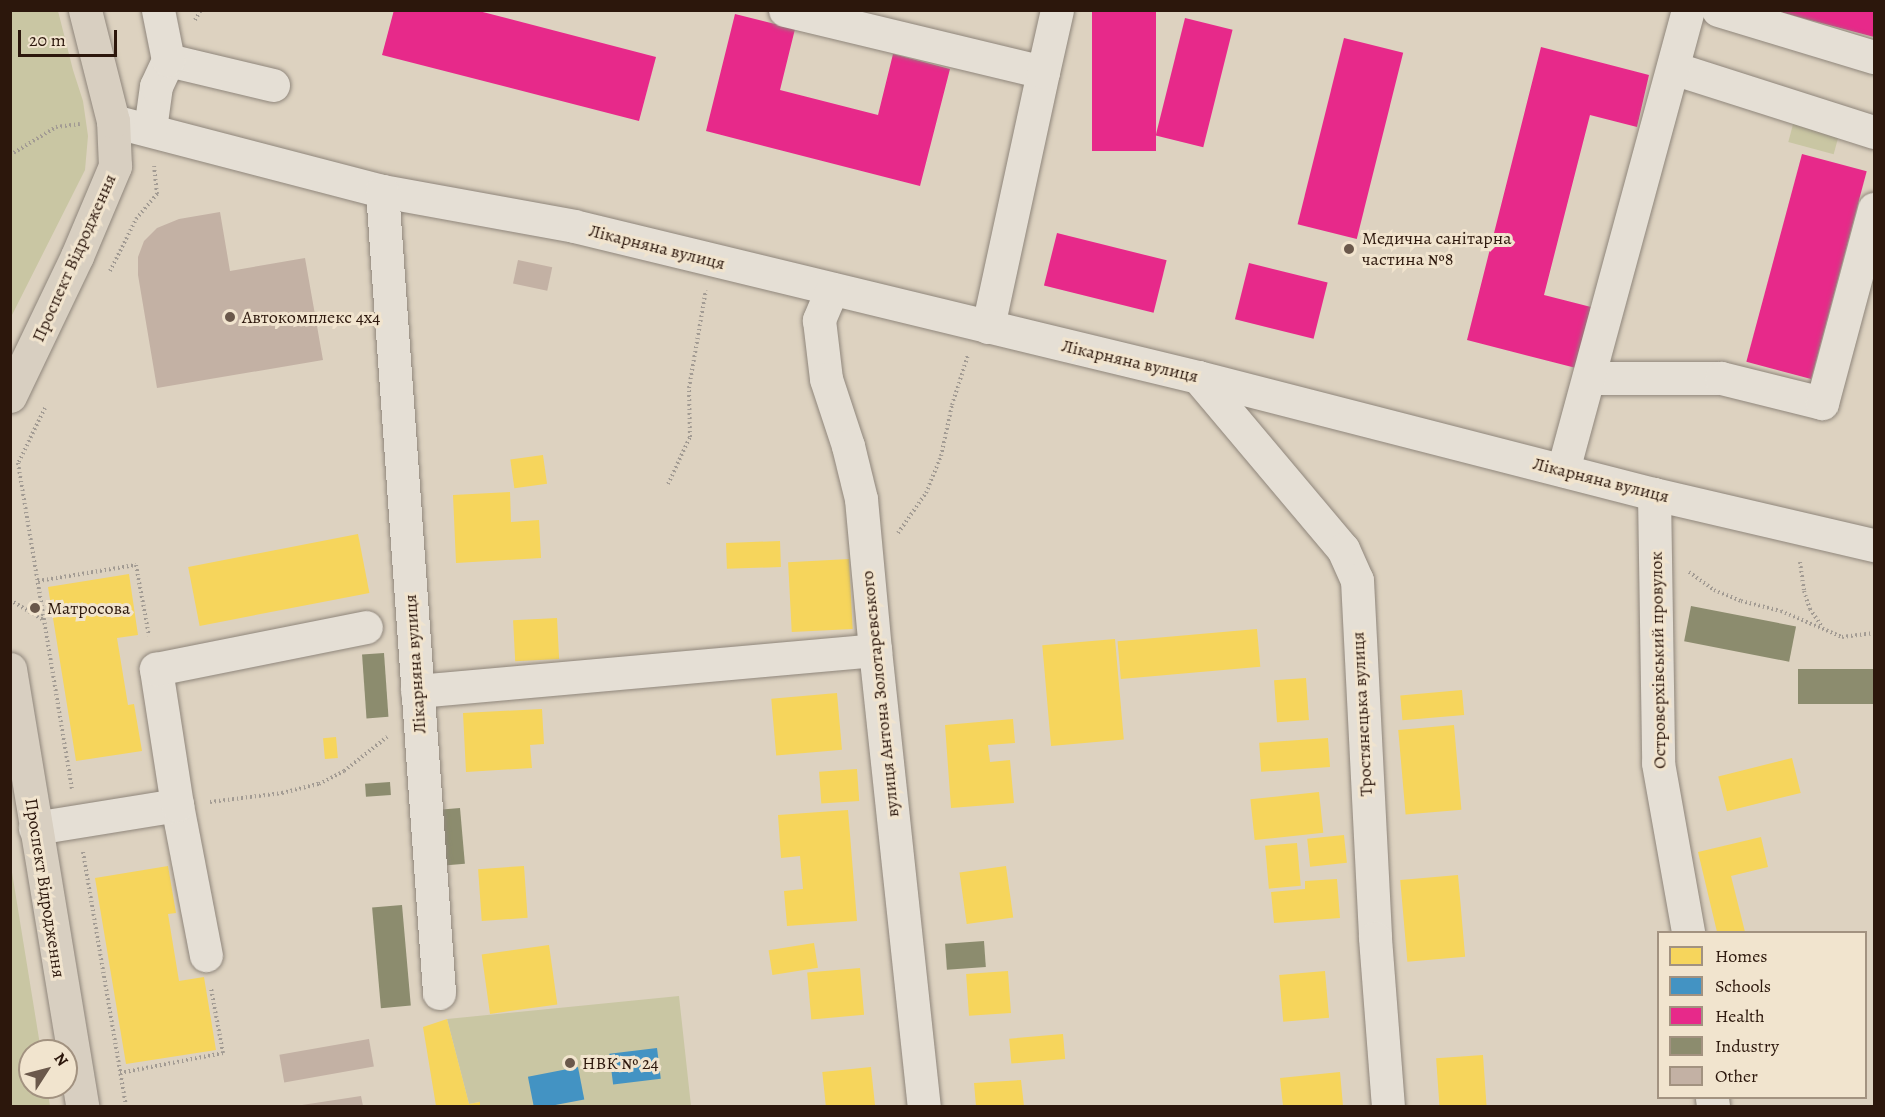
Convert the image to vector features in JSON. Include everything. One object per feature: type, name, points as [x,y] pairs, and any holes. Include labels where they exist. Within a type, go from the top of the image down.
[{"type":"main road","name":"Проспект Відродження","points":[[10,396],[49,315],[115,166],[113,121],[85,10]]},
{"type":"main road","points":[[10,358],[49,315]]},
{"type":"main road","name":"Проспект Відродження","points":[[10,669],[82,1107]]},
{"type":"street","points":[[150,129],[156,86],[168,60],[158,10]]},
{"type":"street","points":[[785,10],[1043,72]]},
{"type":"street","points":[[983,326],[1057,10]]},
{"type":"street","points":[[1563,470],[1688,10]]},
{"type":"street","points":[[1718,10],[1875,57]]},
{"type":"street","points":[[168,60],[273,85]]},
{"type":"street","points":[[1672,68],[1875,132]]},
{"type":"street","name":"Лікарняна вулиця","points":[[113,121],[382,191],[574,226],[1198,377],[1654,494],[1875,545]]},
{"type":"street","name":"Лікарняна вулиця","points":[[382,191],[439,993]]},
{"type":"street","points":[[1589,378],[1721,378],[1822,403],[1875,209]]},
{"type":"street","name":"вулиця Антона Золотаревського","points":[[832,289],[819,320],[824,367],[861,500],[874,650],[924,1107]]},
{"type":"street","name":"Тростянецька вулиця","points":[[1198,377],[1344,549],[1357,580],[1375,938],[1388,1107]]},
{"type":"street","name":"Островерхівський провулок","points":[[1654,494],[1658,763],[1688,931]]},
{"type":"street","points":[[206,955],[177,805],[156,669],[366,627]]},
{"type":"street","points":[[417,692],[874,650]]},
{"type":"street","points":[[35,828],[177,805]]},
{"type":"path","points":[[10,155],[56,127],[113,121]]},
{"type":"path","points":[[105,281],[136,219],[157,194],[150,129]]},
{"type":"path","points":[[668,484],[690,437],[689,388],[712,260]]},
{"type":"path","points":[[897,535],[926,493],[941,456],[952,405],[983,326]]},
{"type":"path","points":[[49,399],[18,463],[126,1107]]},
{"type":"path","points":[[1798,527],[1804,591],[1810,609],[1823,628]]},
{"type":"path","points":[[1683,563],[1688,571],[1714,590],[1823,628],[1842,637],[1875,633]]},
{"type":"path","points":[[38,581],[136,565],[156,669]]},
{"type":"path","points":[[10,600],[44,620]]},
{"type":"path","points":[[177,805],[254,797],[319,784],[344,771],[387,736]]},
{"type":"path","points":[[120,1073],[223,1053],[206,955]]},
{"type":"shaded area","points":[[11,10],[58,11],[83,101],[88,136],[85,170],[11,317]]},
{"type":"shaded area","points":[[1795,117],[1840,129],[1834,154],[1788,142]]},
{"type":"shaded area","points":[[10,860],[39,1039],[18,1039],[18,1099],[49,1099],[50,1106],[11,1106]]},
{"type":"shaded area","name":"НВК № 24","points":[[679,996],[691,1106],[480,1106],[479,1102],[469,1104],[447,1019]]},
{"type":"building: Homes","points":[[543,455],[547,484],[514,488],[510,460]]},
{"type":"building: Homes","points":[[510,492],[511,522],[539,520],[541,558],[456,563],[453,495]]},
{"type":"building: Homes","points":[[358,534],[369,593],[200,626],[188,567]]},
{"type":"building: Homes","points":[[780,541],[781,567],[727,569],[726,543]]},
{"type":"building: Homes","points":[[849,559],[853,629],[792,632],[788,562]]},
{"type":"building: Homes","points":[[129,574],[138,635],[117,638],[128,705],[134,704],[142,751],[76,761],[48,587]]},
{"type":"building: Homes","points":[[557,618],[559,659],[515,661],[513,620]]},
{"type":"building: Homes","points":[[1257,629],[1260,667],[1121,679],[1118,641]]},
{"type":"building: Homes","points":[[1115,639],[1124,740],[1051,746],[1042,645]]},
{"type":"building: Homes","points":[[1306,678],[1309,720],[1277,722],[1274,680]]},
{"type":"building: Homes","points":[[1462,690],[1464,715],[1402,720],[1400,695]]},
{"type":"building: Homes","points":[[837,693],[842,750],[776,756],[771,699]]},
{"type":"building: Homes","points":[[542,709],[544,744],[530,745],[532,768],[466,772],[463,713]]},
{"type":"building: Homes","points":[[1013,719],[1015,743],[988,745],[990,762],[1010,760],[1014,803],[951,808],[945,725]]},
{"type":"building: Homes","points":[[1454,725],[1461,810],[1406,815],[1398,730]]},
{"type":"building: Homes","points":[[336,737],[338,758],[325,759],[323,738]]},
{"type":"building: Homes","points":[[1328,738],[1330,767],[1261,772],[1259,743]]},
{"type":"building: Homes","points":[[1792,758],[1801,793],[1727,811],[1718,776]]},
{"type":"building: Homes","points":[[857,769],[859,801],[821,804],[819,772]]},
{"type":"building: Homes","points":[[1319,792],[1323,833],[1255,840],[1250,799]]},
{"type":"building: Homes","points":[[848,810],[857,921],[787,926],[784,891],[803,889],[800,856],[781,858],[778,815]]},
{"type":"building: Homes","points":[[1344,835],[1347,863],[1310,867],[1307,839]]},
{"type":"building: Homes","points":[[1761,837],[1768,867],[1731,876],[1745,931],[1717,931],[1698,852]]},
{"type":"building: Homes","points":[[1297,843],[1301,886],[1269,889],[1265,846]]},
{"type":"building: Homes","points":[[168,866],[176,913],[168,914],[179,981],[204,977],[216,1050],[126,1064],[95,878]]},
{"type":"building: Homes","points":[[524,866],[528,918],[482,921],[478,869]]},
{"type":"building: Homes","points":[[1006,866],[1013,917],[967,924],[959,873]]},
{"type":"building: Homes","points":[[1458,875],[1465,957],[1407,962],[1400,880]]},
{"type":"building: Homes","points":[[1337,879],[1340,918],[1274,923],[1271,892],[1305,889],[1305,881]]},
{"type":"building: Homes","points":[[814,943],[818,968],[772,975],[769,950]]},
{"type":"building: Homes","points":[[549,945],[557,1004],[490,1014],[482,954]]},
{"type":"building: Homes","points":[[860,968],[864,1015],[811,1019],[807,973]]},
{"type":"building: Homes","points":[[1008,971],[1011,1013],[969,1016],[966,974]]},
{"type":"building: Homes","points":[[1325,971],[1329,1018],[1283,1022],[1279,975]]},
{"type":"building: Homes","points":[[447,1019],[469,1104],[480,1102],[480,1106],[436,1106],[423,1027]]},
{"type":"building: Homes","points":[[1063,1034],[1065,1059],[1011,1064],[1009,1039]]},
{"type":"building: Homes","points":[[1483,1055],[1487,1106],[1439,1106],[1436,1058]]},
{"type":"building: Homes","points":[[871,1067],[875,1106],[826,1106],[822,1072]]},
{"type":"building: Homes","points":[[1340,1072],[1343,1106],[1283,1106],[1280,1078]]},
{"type":"building: Homes","points":[[1021,1080],[1024,1106],[976,1106],[974,1083]]},
{"type":"building: Schools","points":[[657,1048],[661,1079],[613,1085],[609,1054]]},
{"type":"building: Schools","points":[[578,1067],[584,1099],[550,1106],[534,1106],[528,1077]]},
{"type":"building: Health","points":[[394,10],[475,10],[656,57],[639,121],[382,55]]},
{"type":"building: Health","points":[[1092,10],[1156,10],[1156,151],[1092,151]]},
{"type":"building: Health","points":[[1781,10],[1874,10],[1874,37],[1780,12]]},
{"type":"building: Health","points":[[735,14],[795,29],[780,90],[878,115],[893,54],[950,69],[920,186],[706,131]]},
{"type":"building: Health","points":[[1185,18],[1233,30],[1203,147],[1156,135]]},
{"type":"building: Health","points":[[1344,38],[1403,53],[1357,239],[1298,224]]},
{"type":"building: Health","points":[[1541,47],[1649,75],[1637,127],[1590,115],[1544,295],[1591,307],[1576,368],[1467,340]]},
{"type":"building: Health","points":[[1802,154],[1867,171],[1811,379],[1746,362]]},
{"type":"building: Health","points":[[1057,233],[1167,260],[1154,313],[1044,285]]},
{"type":"building: Health","points":[[1249,263],[1328,283],[1314,339],[1235,319]]},
{"type":"building: Industry","points":[[1691,606],[1796,626],[1789,662],[1684,641]]},
{"type":"building: Industry","points":[[384,653],[388,717],[367,718],[362,655]]},
{"type":"building: Industry","points":[[1798,669],[1874,669],[1874,704],[1798,704]]},
{"type":"building: Industry","points":[[390,782],[391,795],[366,797],[365,784]]},
{"type":"building: Industry","points":[[460,808],[465,864],[444,866],[439,810]]},
{"type":"building: Industry","points":[[402,905],[411,1006],[381,1008],[372,908]]},
{"type":"building: Industry","points":[[984,941],[986,967],[947,970],[945,944]]},
{"type":"building: Other","name":"Автокомплекс 4x4","points":[[220,212],[230,271],[305,258],[323,360],[157,388],[138,275],[138,257],[144,241],[157,228],[179,219]]},
{"type":"building: Other","points":[[518,260],[552,267],[547,291],[513,283]]},
{"type":"building: Other","points":[[369,1039],[374,1067],[284,1082],[279,1055]]},
{"type":"building: Other","points":[[361,1096],[363,1106],[302,1106],[302,1105]]},
{"type":"place","name":"Медична санітарна частина №8","points":[[1349,249]]},
{"type":"place","name":"Автокомплекс 4x4","points":[[230,317]]},
{"type":"place","name":"Матросова","points":[[35,608]]},
{"type":"place","name":"НВК № 24","points":[[570,1063]]}]
